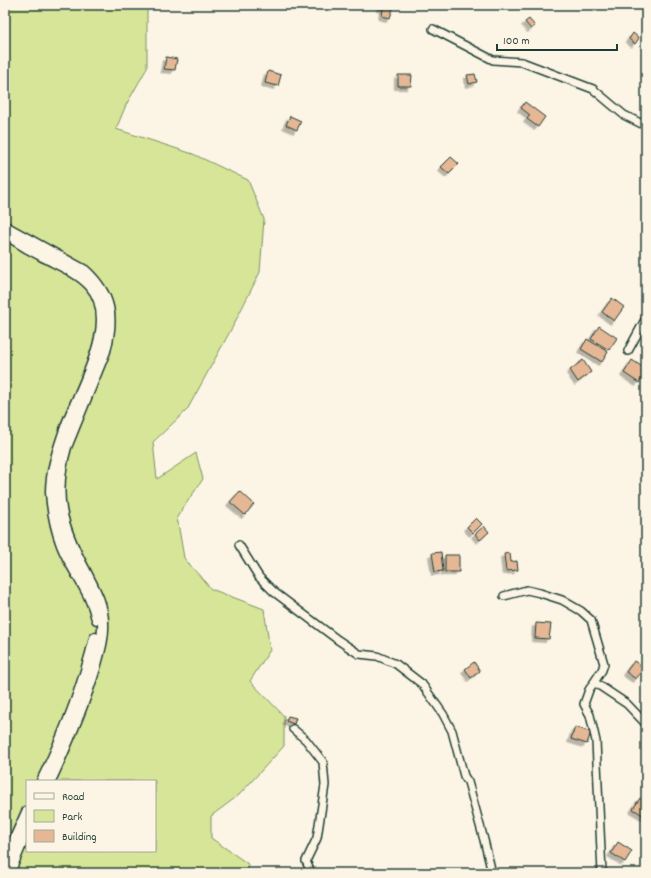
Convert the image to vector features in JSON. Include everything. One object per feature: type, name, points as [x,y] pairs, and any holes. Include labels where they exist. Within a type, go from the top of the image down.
[{"type":"main road","points":[[5,227],[85,271],[102,289],[107,301],[110,316],[109,336],[105,351],[66,447],[62,461],[59,491],[61,514],[69,538],[99,596],[104,623],[95,666],[80,713],[50,780]]},
{"type":"main road","points":[[5,234],[74,273],[90,284],[100,301],[103,318],[99,343],[91,367],[64,433],[52,474],[51,491],[55,520],[62,545],[91,599],[97,619],[97,633],[82,684],[67,724],[42,780]]},
{"type":"main road","points":[[5,861],[26,814]]},
{"type":"main road","points":[[9,873],[26,832]]},
{"type":"street","points":[[433,29],[493,60],[522,62],[593,89],[624,115],[646,126]]},
{"type":"street","points":[[628,351],[646,318]]},
{"type":"street","points":[[239,545],[259,577],[274,592],[359,654],[377,656],[396,664],[422,684],[440,709],[452,731],[464,776],[468,782],[492,873]]},
{"type":"street","points":[[504,596],[527,590],[540,593],[562,600],[581,611],[591,620],[604,664],[589,690],[584,704],[590,716],[596,741],[602,873]]},
{"type":"street","points":[[594,682],[627,704],[646,724]]},
{"type":"street","points":[[293,729],[306,740],[323,762],[325,785],[317,838],[306,862],[311,873]]},
{"type":"green space","points":[[5,5],[147,6],[147,68],[126,105],[116,129],[193,154],[248,180],[264,219],[260,272],[233,326],[187,410],[153,442],[157,479],[196,453],[203,479],[177,517],[184,558],[211,589],[264,609],[270,650],[250,681],[284,716],[284,746],[239,795],[211,816],[211,838],[248,864],[248,873],[5,873]]},
{"type":"building","points":[[380,5],[394,5],[390,18],[382,16],[383,9],[380,8]]},
{"type":"building","points":[[529,19],[535,26],[531,29],[525,22]]},
{"type":"building","points":[[633,33],[639,38],[635,44],[629,39]]},
{"type":"building","points":[[166,57],[177,59],[175,70],[164,69]]},
{"type":"building","points":[[268,71],[281,75],[278,86],[265,83]]},
{"type":"building","points":[[475,74],[477,82],[469,84],[467,75]]},
{"type":"building","points":[[398,75],[412,75],[411,86],[398,86]]},
{"type":"building","points":[[525,102],[545,117],[538,127],[527,119],[530,115],[521,108]]},
{"type":"building","points":[[290,116],[301,121],[297,130],[286,125]]},
{"type":"building","points":[[451,157],[459,164],[449,174],[441,167]]},
{"type":"building","points":[[612,298],[624,307],[614,321],[602,312]]},
{"type":"building","points":[[599,326],[617,338],[609,350],[591,339]]},
{"type":"building","points":[[587,339],[608,352],[602,362],[581,349]]},
{"type":"building","points":[[583,360],[591,372],[578,382],[570,370]]},
{"type":"building","points":[[632,360],[644,368],[641,372],[644,374],[639,383],[624,373]]},
{"type":"building","points":[[240,491],[254,504],[245,515],[230,502]]},
{"type":"building","points":[[476,518],[482,524],[473,533],[467,527]]},
{"type":"building","points":[[484,526],[489,532],[480,540],[475,534]]},
{"type":"building","points":[[441,552],[443,571],[435,572],[432,553]]},
{"type":"building","points":[[510,553],[511,562],[517,561],[518,570],[506,571],[504,554]]},
{"type":"building","points":[[445,555],[459,555],[459,572],[445,572]]},
{"type":"building","points":[[536,623],[551,624],[549,639],[535,638]]},
{"type":"building","points":[[634,661],[644,668],[636,679],[626,672]]},
{"type":"building","points":[[474,662],[480,671],[471,678],[465,669]]},
{"type":"building","points":[[288,716],[296,718],[294,724],[286,721]]},
{"type":"building","points":[[575,727],[591,732],[587,744],[571,739]]},
{"type":"building","points":[[640,798],[646,802],[646,817],[633,809]]},
{"type":"building","points":[[618,842],[632,851],[625,862],[611,853]]}]
